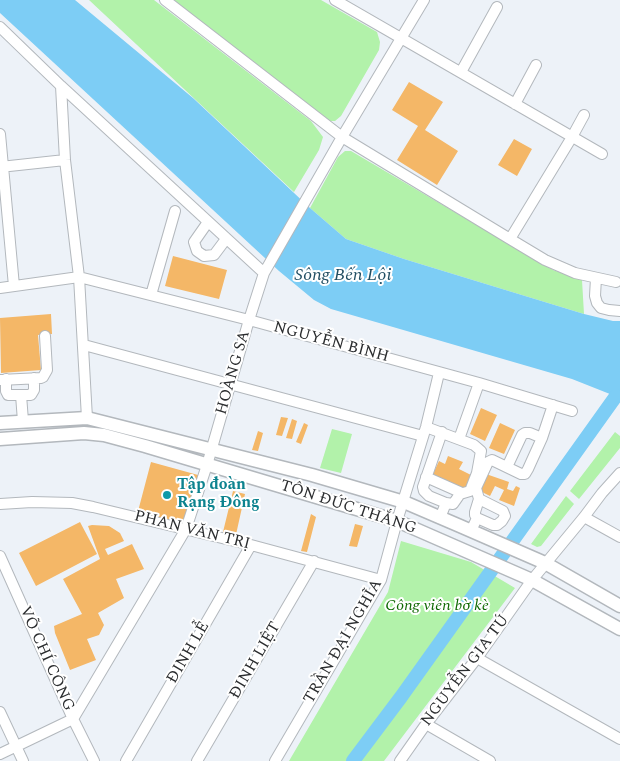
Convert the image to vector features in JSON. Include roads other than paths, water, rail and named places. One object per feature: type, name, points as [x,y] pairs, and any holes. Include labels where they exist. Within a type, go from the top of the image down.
[{"type":"main road","name":"TÔN ĐỨC THẮNG","points":[[0,423],[87,418],[312,475],[404,502],[545,563],[620,606]]},
{"type":"main road","name":"TÔN ĐỨC THẮNG","points":[[0,439],[84,433],[104,435],[397,521],[532,580],[620,629]]},
{"type":"street","points":[[165,0],[342,137],[545,260],[574,273],[616,282]]},
{"type":"street","name":"HOÀNG SA","points":[[73,719],[186,529],[212,449],[264,273],[424,0]]},
{"type":"street","points":[[339,1],[602,154]]},
{"type":"street","points":[[461,72],[497,7]]},
{"type":"street","points":[[0,27],[61,86],[264,273]]},
{"type":"street","points":[[515,104],[536,65]]},
{"type":"street","points":[[61,86],[65,160],[79,278],[87,418]]},
{"type":"street","points":[[510,239],[584,115]]},
{"type":"street","points":[[0,134],[1,167],[14,286]]},
{"type":"street","points":[[1,167],[65,160]]},
{"type":"street","points":[[151,295],[175,211]]},
{"type":"street","points":[[208,222],[194,242],[197,251],[204,256],[214,254],[226,239]]},
{"type":"street","name":"NGUYỄN BÌNH","points":[[0,288],[79,278],[249,320],[572,410]]},
{"type":"street","points":[[596,278],[595,296],[597,304],[601,308],[620,311]]},
{"type":"street","points":[[34,378],[34,390],[31,395],[6,394],[3,380],[43,377],[47,370],[45,336]]},
{"type":"street","points":[[84,345],[230,384],[424,431],[442,432],[474,445],[481,451],[477,473],[470,491],[467,493],[462,493],[426,477]]},
{"type":"street","name":"TRẦN ĐẠI NGHĨA","points":[[275,761],[381,580],[439,373]]},
{"type":"street","points":[[459,439],[479,383]]},
{"type":"street","points":[[21,395],[23,421]]},
{"type":"street","points":[[480,499],[504,512],[505,516],[502,521],[493,526],[477,518],[475,512],[480,499],[476,488],[488,462],[492,460],[521,474],[525,474],[542,438],[553,405]]},
{"type":"street","points":[[442,432],[426,477],[423,487],[424,491],[429,496],[446,504],[453,504],[462,493]]},
{"type":"street","points":[[507,467],[522,435],[530,433],[542,438]]},
{"type":"street","name":"NGUYỄN GIA TÚ","points":[[400,761],[477,658],[532,580],[620,473]]},
{"type":"street","name":"PHAN VĂN TRỊ","points":[[0,504],[32,502],[93,507],[251,545],[381,580]]},
{"type":"street","points":[[440,518],[446,504]]},
{"type":"street","points":[[584,517],[620,537]]},
{"type":"street","points":[[471,531],[477,518]]},
{"type":"street","name":"ĐINH LỄ","points":[[126,761],[251,545]]},
{"type":"street","name":"VÕ CHÍ CÔNG","points":[[0,556],[4,575],[94,761]]},
{"type":"street","name":"ĐINH LIỆT","points":[[197,761],[314,561]]},
{"type":"street","points":[[477,658],[620,738]]},
{"type":"street","points":[[0,712],[23,761]]},
{"type":"street","points":[[0,754],[73,719]]},
{"type":"street","points":[[426,724],[486,760]]},
{"type":"water","name":"Sông Bến Lội","points":[[0,0],[75,0],[193,98],[310,208],[346,239],[404,259],[584,314],[620,321],[620,398],[572,379],[331,309],[314,300],[279,271],[0,13]]},
{"type":"waterway","points":[[353,761],[401,697],[616,396]]},
{"type":"place","name":"Tập đoàn Rạng Đông","points":[[167,495]]},
{"type":"park label","name":"Công viên bờ kè","points":[[437,607]]}]
